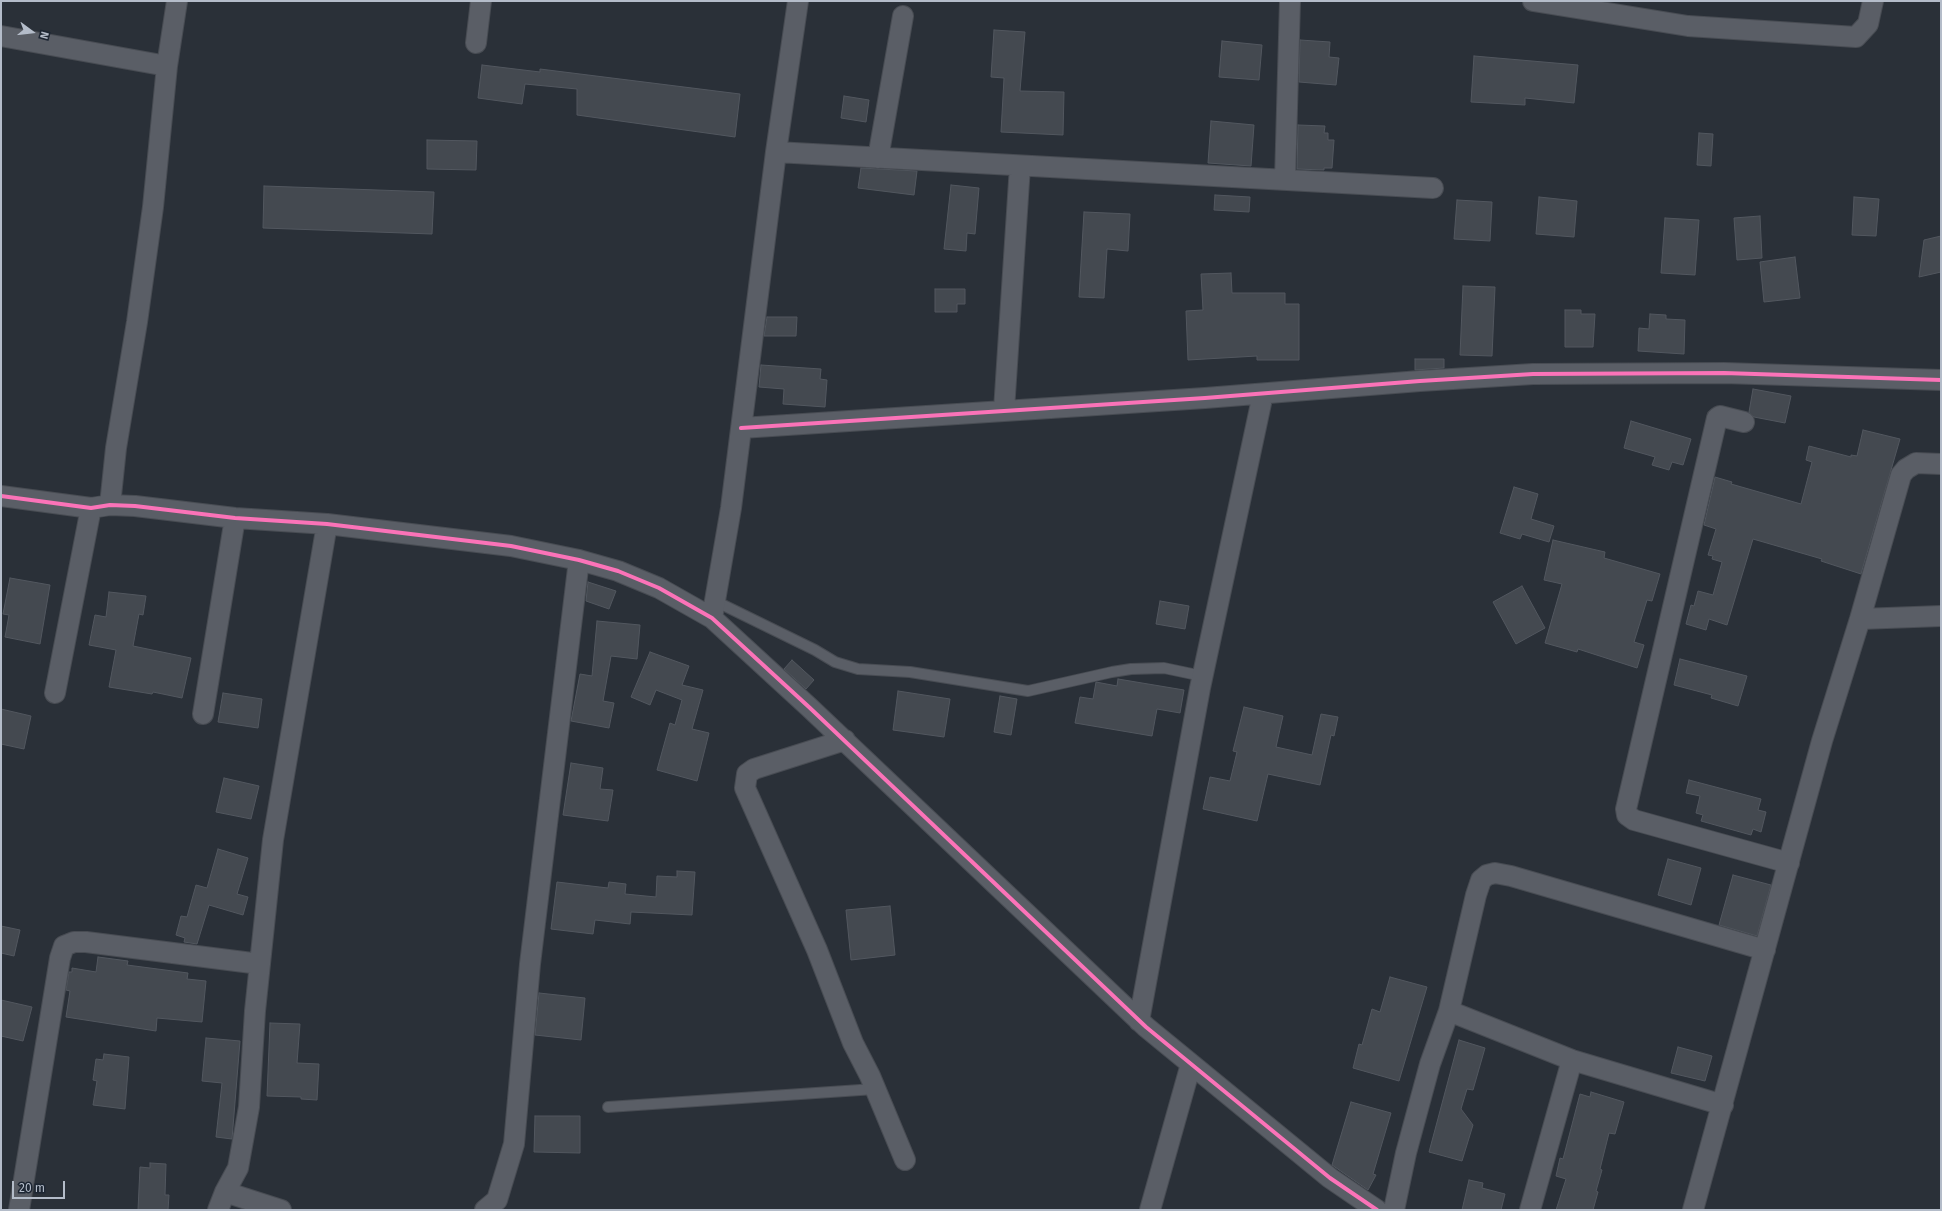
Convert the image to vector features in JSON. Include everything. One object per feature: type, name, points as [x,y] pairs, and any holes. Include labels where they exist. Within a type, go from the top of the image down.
[{"type":"street","points":[[55,693],[100,507],[116,448],[137,322],[153,207],[168,66],[177,1]]},
{"type":"street","points":[[476,43],[481,1]]},
{"type":"street","points":[[713,609],[732,508],[776,152],[798,1]]},
{"type":"street","points":[[1285,180],[1290,1]]},
{"type":"street","points":[[1533,1],[1688,26],[1856,37],[1868,24],[1873,1]]},
{"type":"street","points":[[878,158],[903,16]]},
{"type":"street","points":[[1,36],[168,66]]},
{"type":"street","points":[[776,152],[1433,188]]},
{"type":"street","points":[[1004,410],[1020,166]]},
{"type":"street","points":[[741,428],[1263,394],[1420,380],[1533,374],[1724,373],[1941,380]]},
{"type":"street","points":[[1139,1021],[1202,676],[1263,394]]},
{"type":"street","points":[[1744,422],[1720,416],[1717,418],[1626,809],[1627,815],[1634,820],[1789,863]]},
{"type":"street","points":[[1693,1210],[1822,741],[1860,619],[1901,475],[1906,469],[1916,464],[1941,464]]},
{"type":"street","points":[[1,496],[100,507],[135,506],[235,518],[327,524],[511,546],[580,560],[618,571],[713,609],[845,740],[1139,1021],[1330,1178],[1377,1210]]},
{"type":"street","points":[[203,714],[235,518]]},
{"type":"street","points":[[218,1210],[225,1192],[238,1168],[249,1107],[255,1011],[273,840],[327,524]]},
{"type":"street","points":[[485,1210],[497,1200],[514,1144],[530,964],[580,560]]},
{"type":"street","points":[[1860,619],[1941,616]]},
{"type":"street","points":[[845,740],[754,769],[746,774],[745,788],[817,950],[853,1043],[875,1089],[905,1160]]},
{"type":"street","points":[[1394,1210],[1406,1153],[1430,1064],[1449,1011],[1476,895],[1481,880],[1487,875],[1495,873],[1518,878],[1764,950]]},
{"type":"street","points":[[19,1210],[60,958],[64,946],[74,942],[86,942],[260,964]]},
{"type":"street","points":[[1449,1011],[1572,1060],[1723,1105]]},
{"type":"street","points":[[1530,1210],[1572,1060]]},
{"type":"street","points":[[1150,1210],[1190,1064]]},
{"type":"street","points":[[225,1192],[281,1210]]},
{"type":"lane","points":[[713,609],[815,650],[835,662],[858,669],[910,672],[1028,691],[1112,672],[1131,670],[1164,668],[1202,676]]},
{"type":"lane","points":[[608,1107],[875,1089]]},
{"type":"building","points":[[994,30],[1025,32],[1020,91],[1064,92],[1063,135],[1001,132],[1004,78],[991,77]]},
{"type":"building","points":[[1300,40],[1330,42],[1329,57],[1339,58],[1336,85],[1299,82]]},
{"type":"building","points":[[1222,41],[1262,45],[1259,80],[1219,77]]},
{"type":"building","points":[[1474,56],[1578,65],[1574,103],[1525,98],[1525,105],[1471,102]]},
{"type":"building","points":[[482,65],[540,72],[540,69],[740,94],[735,137],[577,115],[577,89],[525,84],[522,104],[478,98]]},
{"type":"building","points":[[844,96],[869,100],[866,122],[841,118]]},
{"type":"building","points":[[1211,121],[1254,125],[1251,166],[1208,163]]},
{"type":"building","points":[[1298,125],[1325,126],[1324,133],[1328,133],[1328,140],[1334,140],[1332,168],[1324,168],[1324,170],[1297,169]]},
{"type":"building","points":[[1699,133],[1713,134],[1711,166],[1697,165]]},
{"type":"building","points":[[427,140],[477,141],[476,170],[427,169]]},
{"type":"building","points":[[861,168],[917,171],[914,195],[858,188]]},
{"type":"building","points":[[951,185],[979,188],[975,234],[967,233],[966,251],[944,249]]},
{"type":"building","points":[[264,186],[434,192],[432,234],[263,228]]},
{"type":"building","points":[[1215,195],[1250,197],[1249,212],[1214,210]]},
{"type":"building","points":[[1539,197],[1577,201],[1574,237],[1536,234]]},
{"type":"building","points":[[1854,197],[1879,199],[1876,236],[1852,235]]},
{"type":"building","points":[[1457,200],[1492,202],[1490,241],[1454,239]]},
{"type":"building","points":[[1084,212],[1130,214],[1128,251],[1107,249],[1104,298],[1079,297]]},
{"type":"building","points":[[1760,216],[1762,258],[1737,260],[1734,218]]},
{"type":"building","points":[[1665,218],[1699,220],[1695,275],[1661,273]]},
{"type":"building","points":[[1941,236],[1941,272],[1919,277],[1924,240]]},
{"type":"building","points":[[1795,257],[1800,298],[1764,302],[1760,262]]},
{"type":"building","points":[[1231,273],[1232,293],[1285,293],[1285,304],[1299,304],[1299,360],[1257,360],[1257,356],[1188,360],[1186,311],[1203,310],[1201,274]]},
{"type":"building","points":[[1463,286],[1495,287],[1492,356],[1460,355]]},
{"type":"building","points":[[935,289],[965,289],[965,304],[957,304],[957,312],[935,312]]},
{"type":"building","points":[[1565,310],[1581,310],[1581,314],[1595,314],[1593,347],[1565,347]]},
{"type":"building","points":[[1650,314],[1666,315],[1666,319],[1685,320],[1684,354],[1638,351],[1639,328],[1649,329]]},
{"type":"building","points":[[767,317],[797,317],[796,336],[764,336]]},
{"type":"building","points":[[1415,359],[1444,359],[1444,368],[1415,370]]},
{"type":"building","points":[[761,365],[821,369],[820,379],[827,380],[825,407],[783,404],[784,389],[759,387]]},
{"type":"building","points":[[1753,389],[1791,396],[1785,423],[1754,417],[1749,412]]},
{"type":"building","points":[[1631,421],[1691,439],[1683,465],[1672,462],[1669,470],[1652,465],[1655,457],[1624,448]]},
{"type":"building","points":[[1863,430],[1900,439],[1861,574],[1821,561],[1822,559],[1753,539],[1727,625],[1709,619],[1706,630],[1686,624],[1691,605],[1694,606],[1698,591],[1713,595],[1722,562],[1712,559],[1713,556],[1708,555],[1716,529],[1704,525],[1715,477],[1732,482],[1731,484],[1801,504],[1812,462],[1806,460],[1809,446],[1851,457],[1851,455],[1857,456]]},
{"type":"building","points":[[1514,487],[1538,494],[1531,519],[1554,526],[1549,542],[1522,534],[1520,539],[1500,533]]},
{"type":"building","points":[[1553,540],[1605,552],[1604,558],[1660,574],[1652,601],[1647,600],[1634,642],[1644,645],[1637,668],[1578,649],[1577,652],[1545,643],[1562,584],[1544,580]]},
{"type":"building","points":[[10,578],[50,585],[40,644],[5,637],[9,615],[3,614]]},
{"type":"building","points":[[588,582],[616,591],[609,609],[586,601]]},
{"type":"building","points":[[1522,586],[1545,628],[1516,644],[1493,602]]},
{"type":"building","points":[[109,592],[146,596],[143,615],[139,614],[133,646],[191,658],[182,698],[153,692],[152,694],[109,687],[116,650],[89,645],[95,615],[106,617]]},
{"type":"building","points":[[1160,601],[1189,606],[1185,629],[1156,624]]},
{"type":"building","points":[[597,621],[640,625],[637,659],[611,656],[603,701],[614,703],[609,728],[571,721],[580,674],[592,676]]},
{"type":"building","points":[[650,652],[689,666],[682,685],[703,690],[692,729],[709,733],[697,781],[657,770],[670,723],[675,725],[682,700],[656,690],[650,705],[631,697]]},
{"type":"building","points":[[1680,659],[1747,676],[1738,706],[1711,698],[1712,695],[1674,685]]},
{"type":"building","points":[[792,660],[814,680],[806,689],[784,669]]},
{"type":"building","points":[[1118,679],[1184,690],[1180,713],[1157,709],[1152,736],[1075,723],[1080,697],[1093,699],[1096,682],[1117,686]]},
{"type":"building","points":[[898,691],[950,699],[944,737],[893,730]]},
{"type":"building","points":[[223,693],[262,699],[258,728],[218,722]]},
{"type":"building","points":[[1000,696],[1017,699],[1011,735],[994,732]]},
{"type":"building","points":[[1244,707],[1283,716],[1276,747],[1312,755],[1321,714],[1338,717],[1334,736],[1331,735],[1320,785],[1268,774],[1257,821],[1203,809],[1210,777],[1230,781],[1237,752],[1233,751]]},
{"type":"building","points":[[1,709],[31,716],[24,749],[1,744]]},
{"type":"building","points":[[571,763],[603,768],[600,789],[613,790],[608,821],[563,815]]},
{"type":"building","points":[[224,778],[259,786],[251,819],[216,812]]},
{"type":"building","points":[[1689,780],[1761,799],[1758,810],[1766,812],[1761,832],[1753,829],[1751,835],[1701,821],[1703,815],[1696,813],[1700,796],[1686,793]]},
{"type":"building","points":[[218,849],[248,858],[237,894],[248,897],[243,915],[209,905],[197,944],[184,942],[185,938],[176,935],[181,916],[187,917],[196,885],[207,888]]},
{"type":"building","points":[[1668,859],[1701,868],[1691,905],[1658,895]]},
{"type":"building","points":[[677,871],[695,872],[692,915],[631,912],[630,924],[595,920],[593,934],[551,929],[557,882],[608,888],[609,882],[626,884],[625,894],[656,897],[657,876],[677,877]]},
{"type":"building","points":[[1733,875],[1771,885],[1757,936],[1719,925]]},
{"type":"building","points":[[890,906],[895,955],[851,960],[846,910]]},
{"type":"building","points":[[1,926],[20,930],[14,956],[1,953]]},
{"type":"building","points":[[98,957],[128,961],[127,965],[188,973],[187,979],[206,981],[202,1022],[157,1018],[156,1031],[66,1017],[70,991],[66,990],[69,972],[72,972],[72,968],[96,972]]},
{"type":"building","points":[[1390,977],[1427,987],[1399,1081],[1353,1068],[1359,1044],[1362,1045],[1372,1009],[1380,1012]]},
{"type":"building","points":[[539,993],[585,998],[581,1040],[535,1035]]},
{"type":"building","points":[[1,1000],[32,1007],[23,1041],[1,1036]]},
{"type":"building","points":[[270,1023],[300,1024],[297,1063],[319,1064],[317,1100],[301,1099],[301,1097],[267,1096]]},
{"type":"building","points":[[206,1038],[240,1041],[232,1139],[216,1137],[222,1083],[202,1081]]},
{"type":"building","points":[[1459,1040],[1485,1048],[1473,1090],[1467,1089],[1461,1109],[1473,1125],[1462,1161],[1429,1152]]},
{"type":"building","points":[[1678,1047],[1712,1056],[1705,1081],[1671,1073]]},
{"type":"building","points":[[104,1054],[129,1057],[125,1109],[93,1105],[97,1081],[93,1080],[96,1059],[103,1060]]},
{"type":"building","points":[[1591,1092],[1624,1102],[1615,1134],[1609,1133],[1600,1169],[1602,1170],[1596,1191],[1598,1192],[1593,1210],[1556,1210],[1566,1179],[1556,1176],[1560,1158],[1563,1159],[1580,1094],[1590,1097]]},
{"type":"building","points":[[1351,1102],[1391,1113],[1373,1174],[1376,1175],[1368,1190],[1332,1165]]},
{"type":"building","points":[[535,1116],[580,1116],[580,1153],[534,1152]]},
{"type":"building","points":[[150,1163],[166,1164],[165,1195],[169,1195],[168,1210],[138,1210],[140,1167],[150,1168]]},
{"type":"building","points":[[1469,1180],[1483,1183],[1482,1188],[1505,1194],[1501,1210],[1462,1210]]},
{"type":"cycle path","points":[[741,428],[1205,398],[1420,381],[1533,374],[1724,373],[1941,380]]},
{"type":"cycle path","points":[[1,496],[91,508],[110,505],[135,506],[235,518],[327,524],[511,546],[579,560],[618,571],[659,588],[712,618],[810,708],[1146,1027],[1330,1178],[1377,1210]]}]
